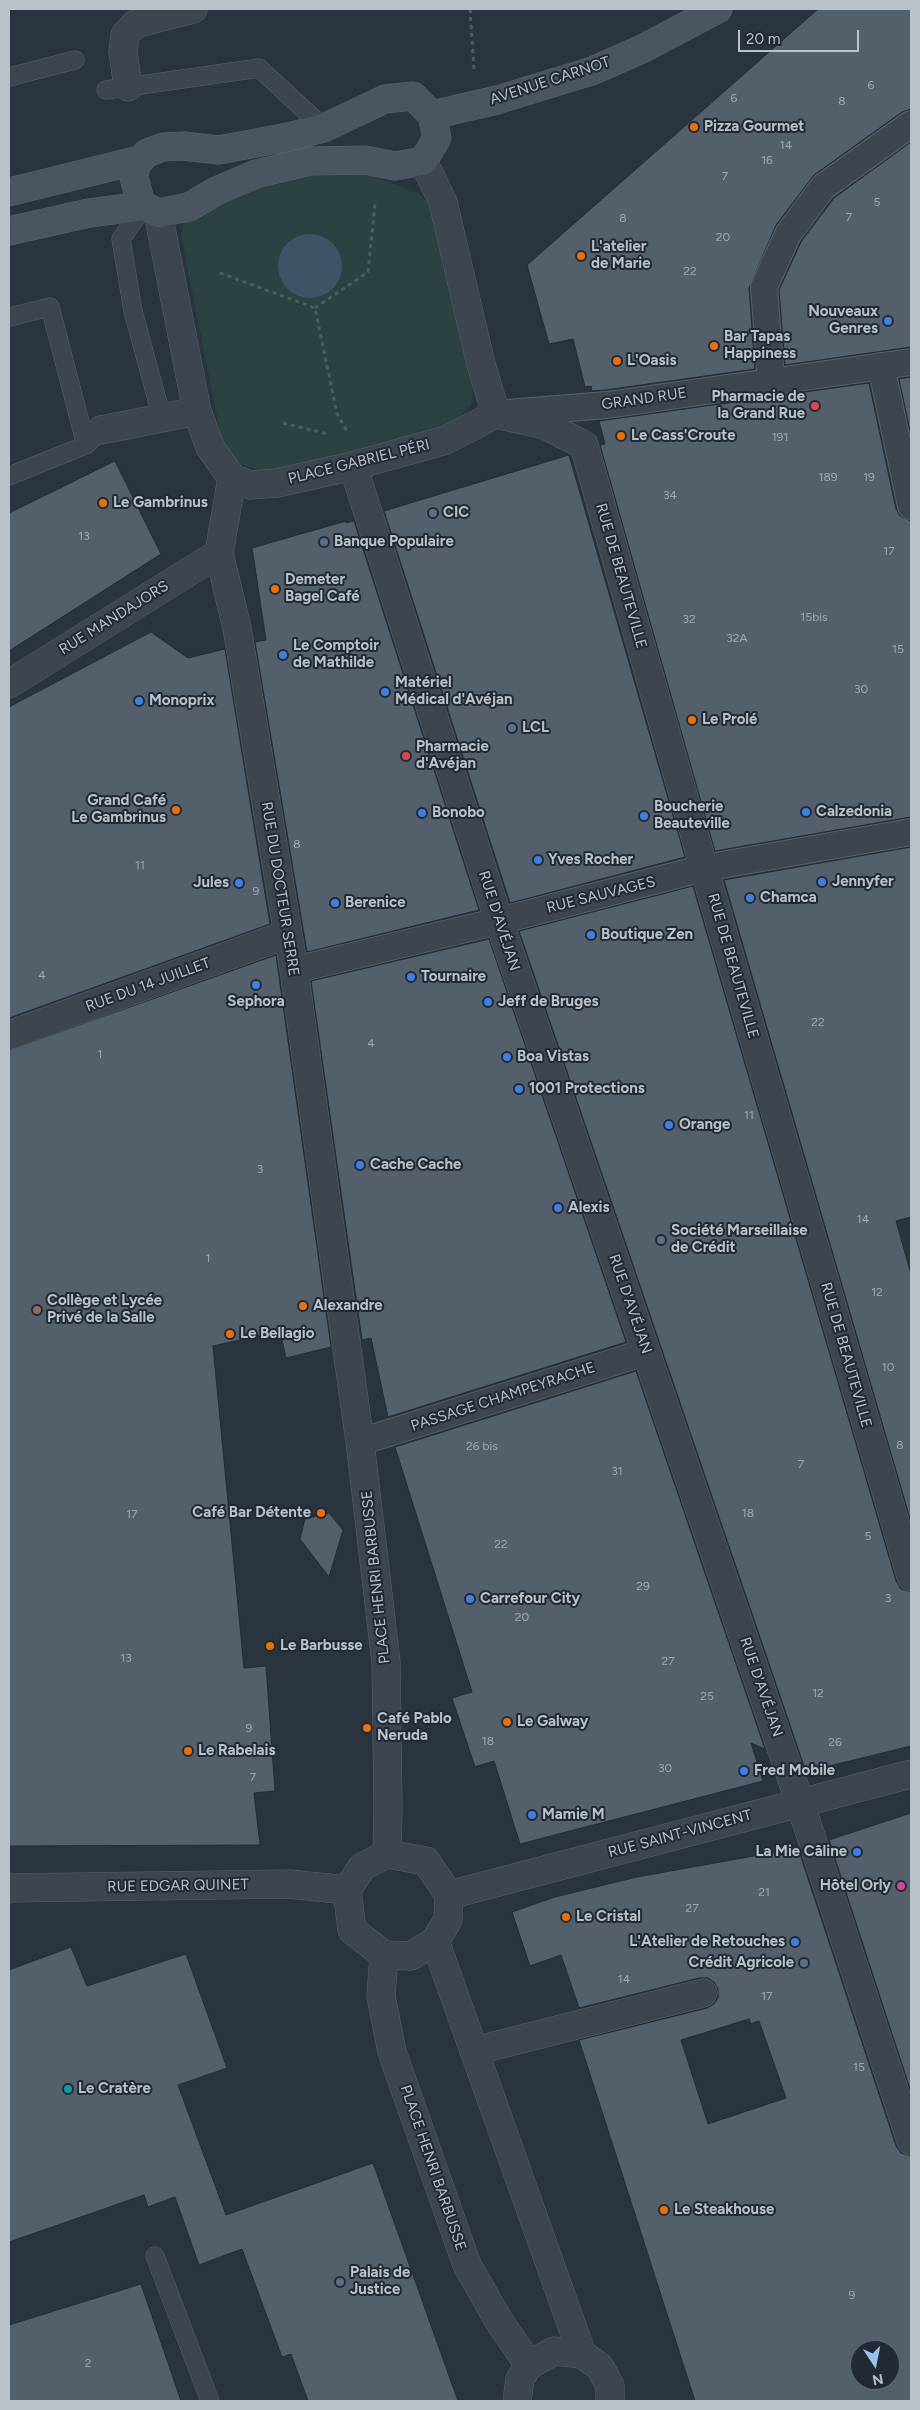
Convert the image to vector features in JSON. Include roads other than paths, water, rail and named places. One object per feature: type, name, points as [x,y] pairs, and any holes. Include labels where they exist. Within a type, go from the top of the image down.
[{"type":"main road","name":"AVENUE CARNOT","points":[[432,115],[477,105],[592,71],[642,49],[718,9]]},
{"type":"main road","points":[[9,192],[139,160],[147,153],[163,147],[183,146],[219,150],[324,128],[385,100],[413,96],[432,115],[436,138],[423,161],[395,166],[365,160],[310,161],[256,174],[216,191],[189,207],[89,213],[9,231]]},
{"type":"main road","points":[[139,160],[134,177],[141,204],[151,209]]},
{"type":"street","points":[[117,88],[125,35],[135,24],[193,9]]},
{"type":"street","points":[[771,380],[764,288],[788,234],[823,186],[911,124]]},
{"type":"street","points":[[423,161],[443,202],[480,364],[496,414]]},
{"type":"street","points":[[151,209],[197,411],[210,447],[232,478]]},
{"type":"street","name":"GRAND RUE","points":[[496,414],[606,405],[771,380],[911,362]]},
{"type":"street","points":[[881,366],[911,506]]},
{"type":"street","points":[[94,438],[162,418],[197,411]]},
{"type":"street","name":"PLACE GABRIEL PÉRI","points":[[232,478],[250,485],[277,483],[353,466],[446,440],[496,414]]},
{"type":"street","name":"RUE DE BEAUTEVILLE","points":[[496,414],[546,425],[584,445],[704,868],[911,1576]]},
{"type":"street","name":"RUE D'AVÉJAN","points":[[353,466],[499,921],[800,1803],[911,2141]]},
{"type":"street","name":"RUE DU DOCTEUR SERRE","points":[[232,478],[219,553],[237,628],[294,970],[341,1301]]},
{"type":"street","name":"RUE MANDAJORS","points":[[9,684],[219,553]]},
{"type":"street","name":"RUE SAUVAGES","points":[[294,970],[499,921],[704,868],[911,832]]},
{"type":"street","name":"RUE DU 14 JUILLET","points":[[9,1035],[288,934]]},
{"type":"street","name":"PLACE HENRI BARBUSSE","points":[[341,1301],[386,1662],[387,1854]]},
{"type":"street","name":"PASSAGE CHAMPEYRACHE","points":[[360,1442],[646,1352]]},
{"type":"street","name":"RUE SAINT-VINCENT","points":[[449,1895],[911,1774]]},
{"type":"street","points":[[387,1854],[426,1861],[449,1895],[448,1920],[435,1941],[411,1956],[384,1956],[352,1930],[347,1890],[362,1867],[387,1854]]},
{"type":"street","name":"RUE EDGAR QUINET","points":[[9,1888],[289,1884],[347,1890]]},
{"type":"street","points":[[435,1941],[582,2354]]},
{"type":"street","name":"PLACE HENRI BARBUSSE","points":[[384,1956],[381,1996],[392,2052],[460,2247],[467,2265],[498,2321],[529,2365]]},
{"type":"street","points":[[474,2051],[703,1993]]},
{"type":"street","points":[[517,2401],[520,2379],[529,2365],[554,2352],[582,2354],[600,2367],[610,2386],[610,2401]]},
{"type":"lane","points":[[9,77],[75,60]]},
{"type":"lane","points":[[117,88],[260,68],[324,128]]},
{"type":"lane","points":[[151,209],[121,239],[132,311],[162,418]]},
{"type":"lane","points":[[9,317],[50,307],[94,438],[9,476]]},
{"type":"lane","points":[[155,2256],[210,2401]]},
{"type":"water","points":[[304,234],[316,234],[333,243],[340,254],[342,266],[340,278],[333,289],[316,298],[304,298],[292,293],[283,284],[278,272],[278,260],[283,248],[292,239]]},
{"type":"place","name":"Pizza Gourmet","points":[[694,127]]},
{"type":"place","name":"L'atelier de Marie","points":[[581,256]]},
{"type":"place","name":"Nouveaux Genres","points":[[888,321]]},
{"type":"place","name":"Bar Tapas Happiness","points":[[714,346]]},
{"type":"place","name":"L'Oasis","points":[[617,361]]},
{"type":"place","name":"Pharmacie de la Grand Rue","points":[[815,406]]},
{"type":"place","name":"Le Cass'Croute","points":[[621,436]]},
{"type":"place","name":"Le Gambrinus","points":[[103,503]]},
{"type":"place","name":"CIC","points":[[433,513]]},
{"type":"place","name":"Banque Populaire","points":[[324,542]]},
{"type":"place","name":"Demeter Bagel Café","points":[[275,589]]},
{"type":"place","name":"Le Comptoir de Mathilde","points":[[283,655]]},
{"type":"place","name":"Matériel Médical d'Avéjan","points":[[385,692]]},
{"type":"place","name":"Monoprix","points":[[139,701]]},
{"type":"place","name":"Le Prolé","points":[[692,720]]},
{"type":"place","name":"LCL","points":[[512,728]]},
{"type":"place","name":"Pharmacie d'Avéjan","points":[[406,756]]},
{"type":"place","name":"Grand Café Le Gambrinus","points":[[176,810]]},
{"type":"place","name":"Calzedonia","points":[[806,812]]},
{"type":"place","name":"Bonobo","points":[[422,813]]},
{"type":"place","name":"Boucherie Beauteville","points":[[644,816]]},
{"type":"place","name":"Yves Rocher","points":[[538,860]]},
{"type":"place","name":"Jennyfer","points":[[822,882]]},
{"type":"place","name":"Jules","points":[[239,883]]},
{"type":"place","name":"Chamca","points":[[750,898]]},
{"type":"place","name":"Berenice","points":[[335,903]]},
{"type":"place","name":"Boutique Zen","points":[[591,935]]},
{"type":"place","name":"Tournaire","points":[[411,977]]},
{"type":"place","name":"Sephora","points":[[256,985]]},
{"type":"place","name":"Jeff de Bruges","points":[[488,1002]]},
{"type":"place","name":"Boa Vistas","points":[[507,1057]]},
{"type":"place","name":"1001 Protections","points":[[519,1089]]},
{"type":"place","name":"Orange","points":[[669,1125]]},
{"type":"place","name":"Cache Cache","points":[[360,1165]]},
{"type":"place","name":"Alexis","points":[[558,1208]]},
{"type":"place","name":"Société Marseillaise de Crédit","points":[[661,1240]]},
{"type":"place","name":"Alexandre","points":[[303,1306]]},
{"type":"place","name":"Collège et Lycée Privé de la Salle","points":[[37,1310]]},
{"type":"place","name":"Le Bellagio","points":[[230,1334]]},
{"type":"place","name":"Café Bar Détente","points":[[321,1513]]},
{"type":"place","name":"Carrefour City","points":[[470,1599]]},
{"type":"place","name":"Le Barbusse","points":[[270,1646]]},
{"type":"place","name":"Le Galway","points":[[507,1722]]},
{"type":"place","name":"Café Pablo Neruda","points":[[367,1728]]},
{"type":"place","name":"Le Rabelais","points":[[188,1751]]},
{"type":"place","name":"Fred Mobile","points":[[744,1771]]},
{"type":"place","name":"Mamie M","points":[[532,1815]]},
{"type":"place","name":"La Mie Câline","points":[[857,1852]]},
{"type":"place","name":"Hôtel Orly","points":[[901,1886]]},
{"type":"place","name":"Le Cristal","points":[[566,1917]]},
{"type":"place","name":"L'Atelier de Retouches","points":[[795,1942]]},
{"type":"place","name":"Crédit Agricole","points":[[804,1963]]},
{"type":"place","name":"Le Cratère","points":[[68,2089]]},
{"type":"place","name":"Le Steakhouse","points":[[664,2210]]},
{"type":"place","name":"Palais de Justice","points":[[340,2282]]}]
